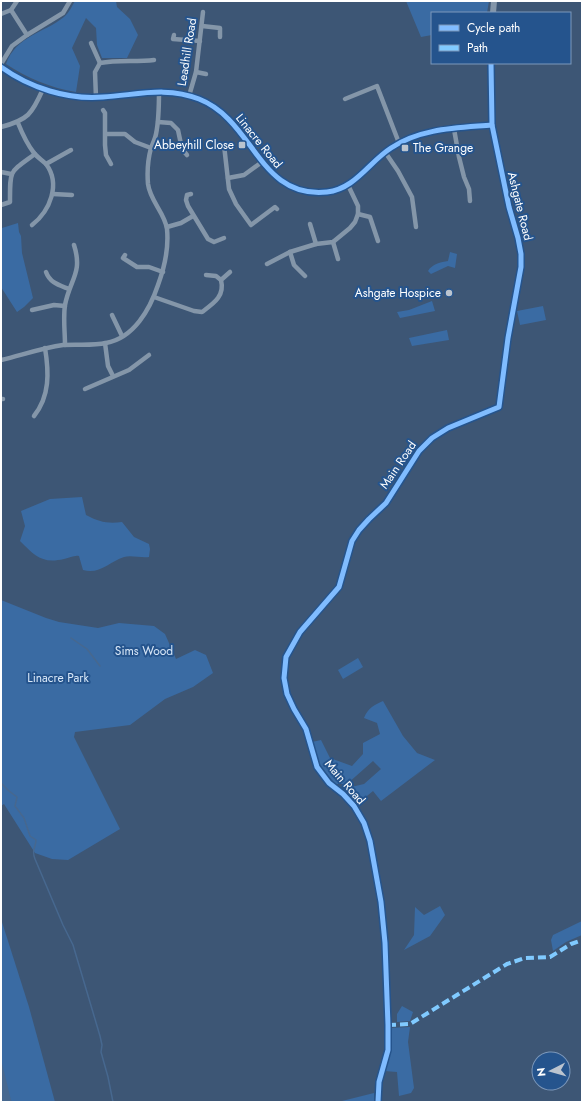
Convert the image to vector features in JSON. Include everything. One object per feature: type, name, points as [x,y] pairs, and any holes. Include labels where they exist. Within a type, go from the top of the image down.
[{"type":"street","points":[[1,14],[11,10],[17,1]]},
{"type":"street","points":[[1,64],[12,46],[27,34],[63,13],[70,1]]},
{"type":"street","points":[[493,12],[494,1]]},
{"type":"street","points":[[11,10],[27,34]]},
{"type":"street","name":"Leadhill Road","points":[[189,96],[196,72],[203,12]]},
{"type":"street","points":[[202,26],[220,28],[220,37]]},
{"type":"street","points":[[174,35],[173,39],[200,41]]},
{"type":"street","points":[[91,43],[100,63]]},
{"type":"street","points":[[96,98],[95,72],[100,63],[110,61],[137,62],[154,60]]},
{"type":"street","name":"Ashgate Road","points":[[483,414],[499,407],[521,258],[518,238],[508,207],[492,125],[491,64]]},
{"type":"street","name":"Linacre Road","points":[[1,67],[11,74],[43,89],[81,97],[96,98],[159,91],[199,99],[224,114],[241,132],[262,162],[274,176],[291,187],[311,192],[328,192],[348,185],[385,152],[416,135],[439,130],[492,125]]},
{"type":"street","points":[[196,72],[206,74]]},
{"type":"street","points":[[345,99],[377,86],[399,143]]},
{"type":"street","points":[[1,127],[18,123],[27,116],[36,104],[43,89]]},
{"type":"street","points":[[1,360],[45,348],[65,345],[105,343],[122,336],[142,320],[154,297],[168,252],[167,227],[153,200],[148,185],[148,168],[151,148],[156,136],[158,122],[159,91]]},
{"type":"street","points":[[103,110],[105,113],[106,155],[111,164]]},
{"type":"street","points":[[158,122],[171,124],[178,130],[182,149],[187,155]]},
{"type":"street","points":[[18,123],[25,139],[35,154],[46,164],[53,184],[53,194],[41,218],[32,225]]},
{"type":"street","points":[[454,129],[460,163],[469,188],[470,201]]},
{"type":"street","points":[[106,134],[125,134],[135,142],[151,148]]},
{"type":"street","points":[[220,146],[224,146],[230,189],[236,204],[251,225],[275,207],[277,209]]},
{"type":"street","points":[[46,164],[71,150]]},
{"type":"street","points":[[385,152],[398,171],[412,197],[416,227]]},
{"type":"street","points":[[1,205],[10,202],[11,174],[14,169],[35,154]]},
{"type":"street","points":[[228,178],[244,175],[262,162]]},
{"type":"street","points":[[1,172],[11,174]]},
{"type":"street","points":[[267,264],[290,252],[316,244],[333,242],[355,222],[358,214],[358,206],[348,185]]},
{"type":"street","points":[[53,194],[72,195]]},
{"type":"street","points":[[191,194],[187,195],[186,200],[188,206],[208,239],[214,242],[224,238]]},
{"type":"street","points":[[358,214],[370,217],[378,241]]},
{"type":"street","points":[[167,227],[181,223],[193,216]]},
{"type":"street","points":[[310,224],[316,244]]},
{"type":"street","points":[[333,242],[338,259]]},
{"type":"street","points":[[65,345],[65,306],[69,289],[78,265],[74,245]]},
{"type":"street","points":[[290,252],[294,265],[305,276]]},
{"type":"street","points":[[125,255],[123,258],[137,267],[149,267],[163,272]]},
{"type":"street","points":[[46,272],[48,278],[69,289]]},
{"type":"street","points":[[221,280],[230,272]]},
{"type":"street","points":[[154,297],[194,311],[202,312],[221,295],[223,288],[221,280],[216,276],[206,275]]},
{"type":"street","points":[[32,310],[54,305],[65,306]]},
{"type":"street","points":[[112,315],[122,336]]},
{"type":"street","points":[[105,343],[108,366],[113,376]]},
{"type":"street","points":[[34,416],[43,401],[48,379],[45,348]]},
{"type":"street","points":[[85,389],[129,370],[149,355]]},
{"type":"street","name":"Main Road","points":[[378,1102],[379,1082],[388,1050],[388,1018],[385,943],[381,902],[370,841],[364,823],[354,806],[343,794],[329,783],[317,767],[306,729],[287,694],[284,678],[286,657],[300,632],[339,587],[352,541],[364,524],[386,503],[419,451],[432,438],[448,428],[483,414]]},
{"type":"green space","points":[[75,1],[116,1],[117,7],[130,19],[138,35],[127,58],[102,58],[97,45],[96,28],[86,18],[72,48],[80,66],[76,92],[57,88],[40,82],[22,74],[6,64],[16,47],[31,36],[64,17]]},
{"type":"green space","points":[[406,1],[489,1],[487,12],[431,12],[431,35],[421,37]]},
{"type":"green space","points":[[18,223],[21,236],[22,253],[33,298],[17,312],[1,287],[1,230],[2,228]]},
{"type":"green space","points":[[450,252],[457,254],[455,268],[448,266],[431,274],[428,271],[434,265],[448,261]]},
{"type":"green space","points":[[432,301],[435,311],[400,318],[397,312],[409,310]]},
{"type":"green space","points":[[543,306],[546,320],[520,325],[517,311]]},
{"type":"green space","points":[[447,330],[449,340],[412,346],[409,338]]},
{"type":"green space","points":[[82,497],[86,515],[104,522],[122,522],[134,537],[149,544],[149,557],[124,557],[94,571],[89,571],[83,570],[79,556],[56,560],[39,558],[20,541],[25,526],[21,511],[50,499]]},
{"type":"green space","name":"Linacre Park","points":[[1,600],[59,622],[98,628],[119,623],[154,626],[165,634],[176,659],[195,650],[206,655],[213,673],[193,687],[165,699],[130,725],[75,732],[74,737],[120,829],[68,860],[52,859],[35,853],[4,804],[1,806]]},
{"type":"green space","points":[[358,658],[363,667],[343,679],[338,670]]},
{"type":"green space","points":[[383,701],[403,736],[417,753],[435,760],[381,801],[373,791],[362,800],[351,787],[364,784],[381,769],[373,761],[347,784],[335,784],[318,763],[312,742],[321,740],[330,758],[352,766],[363,754],[363,743],[380,734],[377,723],[364,718],[372,707]]},
{"type":"green space","points":[[440,906],[445,915],[430,936],[404,950],[414,935],[415,907],[424,915]]},
{"type":"green space","points":[[1,919],[29,1007],[55,1102],[1,1102]]},
{"type":"green space","points":[[582,921],[582,935],[566,942],[553,951],[551,940],[553,935]]},
{"type":"green space","points":[[402,1006],[413,1012],[410,1021],[397,1022],[397,1014]]},
{"type":"green space","points":[[410,1027],[408,1042],[414,1088],[411,1093],[399,1096],[397,1072],[384,1071],[389,1028]]},
{"type":"green space","points":[[374,1093],[374,1102],[338,1102]]},
{"type":"shaded area","points":[[1,1059],[11,1100],[13,1102],[1,1102]]},
{"type":"waterway","points":[[71,638],[87,649],[100,666]]},
{"type":"waterway","points":[[1,783],[17,797],[15,806],[24,818],[30,836],[36,840],[34,851],[35,859],[73,945],[100,1036],[102,1045],[101,1052],[113,1102]]},
{"type":"marked path","points":[[388,1025],[410,1024],[507,964],[525,958],[550,957],[571,944],[582,940]]},
{"type":"cycle path","points":[[378,1102],[379,1082],[388,1050],[388,1025],[385,943],[381,902],[370,841],[364,823],[354,806],[343,794],[329,783],[317,767],[306,729],[287,694],[284,678],[286,657],[300,632],[339,587],[352,541],[359,530],[386,503],[419,451],[432,438],[448,428],[499,407],[508,338],[521,267],[521,254],[509,207],[492,125],[491,64]]},
{"type":"cycle path","points":[[1,67],[37,87],[76,97],[103,97],[163,92],[187,95],[199,99],[218,110],[233,124],[271,171],[286,184],[304,191],[327,192],[346,186],[391,148],[415,136],[453,128],[492,125]]},
{"type":"place","name":"Abbeyhill Close","points":[[242,145]]},
{"type":"place","name":"The Grange","points":[[405,148]]},
{"type":"place","name":"Ashgate Hospice","points":[[449,293]]},
{"type":"park label","name":"Sims Wood","points":[[144,651]]}]
